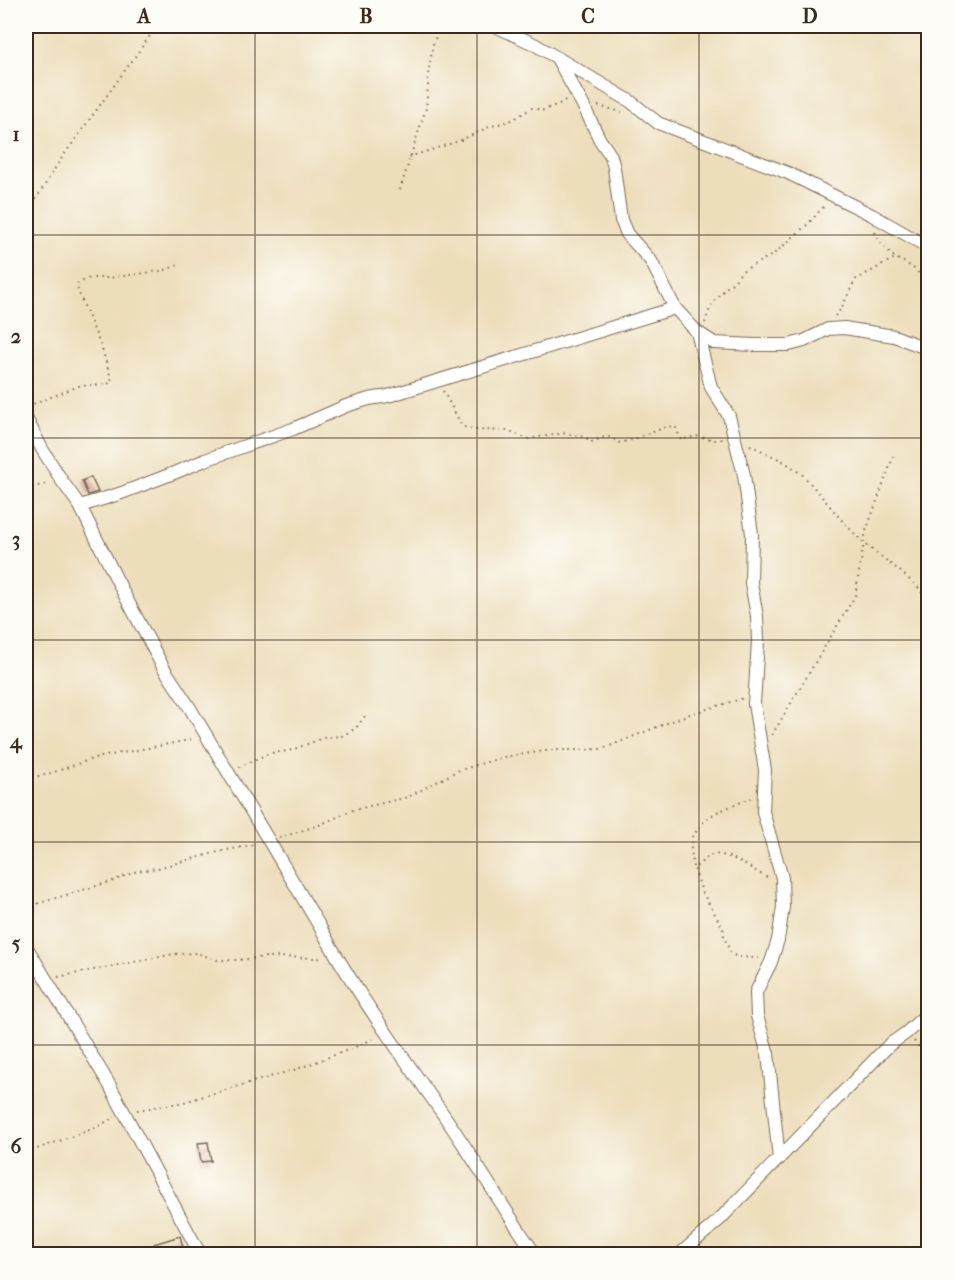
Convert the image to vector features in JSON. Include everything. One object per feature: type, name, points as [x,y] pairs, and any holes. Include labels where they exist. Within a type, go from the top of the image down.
[{"type":"street","points":[[495,26],[534,44],[630,101],[658,123],[788,172],[872,214],[928,247]]},
{"type":"street","points":[[557,58],[613,161],[621,220],[627,234],[651,261],[675,308],[697,332],[714,343],[755,345],[797,343],[828,329],[844,328],[894,336],[928,348]]},
{"type":"street","points":[[80,506],[284,432],[346,406],[388,396],[675,308]]},
{"type":"street","points":[[697,332],[711,387],[729,416],[744,476],[752,534],[751,583],[757,616],[758,641],[754,695],[765,770],[763,812],[782,878],[783,907],[778,940],[772,959],[756,992],[756,1006],[768,1054],[779,1159]]},
{"type":"street","points":[[705,365],[707,359],[729,344]]},
{"type":"street","points":[[26,418],[42,449],[80,506],[163,668],[207,736],[340,963],[535,1254]]},
{"type":"street","points":[[26,946],[109,1084],[200,1254]]},
{"type":"street","points":[[680,1254],[719,1220],[889,1045],[928,1013]]},
{"type":"path","points":[[26,215],[59,162],[157,26]]},
{"type":"path","points":[[400,190],[426,108],[433,44],[440,26]]},
{"type":"path","points":[[409,158],[512,120],[532,108],[541,111],[568,99],[627,113],[645,114]]},
{"type":"path","points":[[697,332],[704,325],[715,300],[742,271],[774,254],[809,223],[824,206],[828,193]]},
{"type":"path","points":[[872,214],[874,231],[880,242],[895,258],[917,271],[928,289]]},
{"type":"path","points":[[828,329],[855,280],[895,258]]},
{"type":"path","points":[[26,407],[79,386],[108,384],[112,381],[102,349],[76,286],[78,283],[90,278],[107,278],[165,270],[181,264]]},
{"type":"path","points":[[438,381],[460,423],[467,428],[510,431],[527,439],[567,433],[582,435],[591,442],[605,437],[614,439],[618,443],[669,426],[676,428],[681,440],[696,436],[716,440],[734,438],[761,449],[804,476],[866,545],[919,588],[928,603]]},
{"type":"path","points":[[762,751],[855,596],[866,531],[895,452]]},
{"type":"path","points":[[26,489],[62,481]]},
{"type":"path","points":[[26,907],[113,881],[137,871],[269,841],[319,825],[352,810],[408,797],[457,771],[504,757],[552,750],[602,749],[687,715],[754,695]]},
{"type":"path","points":[[230,775],[270,753],[289,751],[326,737],[342,736],[356,728],[365,716]]},
{"type":"path","points":[[26,772],[27,779],[95,758],[176,744],[207,736]]},
{"type":"path","points":[[763,797],[752,797],[717,812],[705,820],[692,837],[691,848],[694,868],[702,892],[723,928],[731,954],[738,957],[772,959]]},
{"type":"path","points":[[694,868],[710,856],[719,855],[739,862],[771,879],[782,878]]},
{"type":"path","points":[[46,980],[174,954],[197,953],[217,960],[266,957],[316,958],[340,963]]},
{"type":"path","points":[[26,1153],[95,1128],[124,1113],[183,1102],[297,1069],[386,1033]]},
{"type":"path","points":[[906,1033],[928,1057]]},
{"type":"building","points":[[91,477],[98,492],[88,495],[82,481]]},
{"type":"building","points":[[208,1142],[211,1161],[201,1162],[198,1143]]},
{"type":"building","points":[[180,1236],[183,1247],[157,1254],[154,1244]]}]
